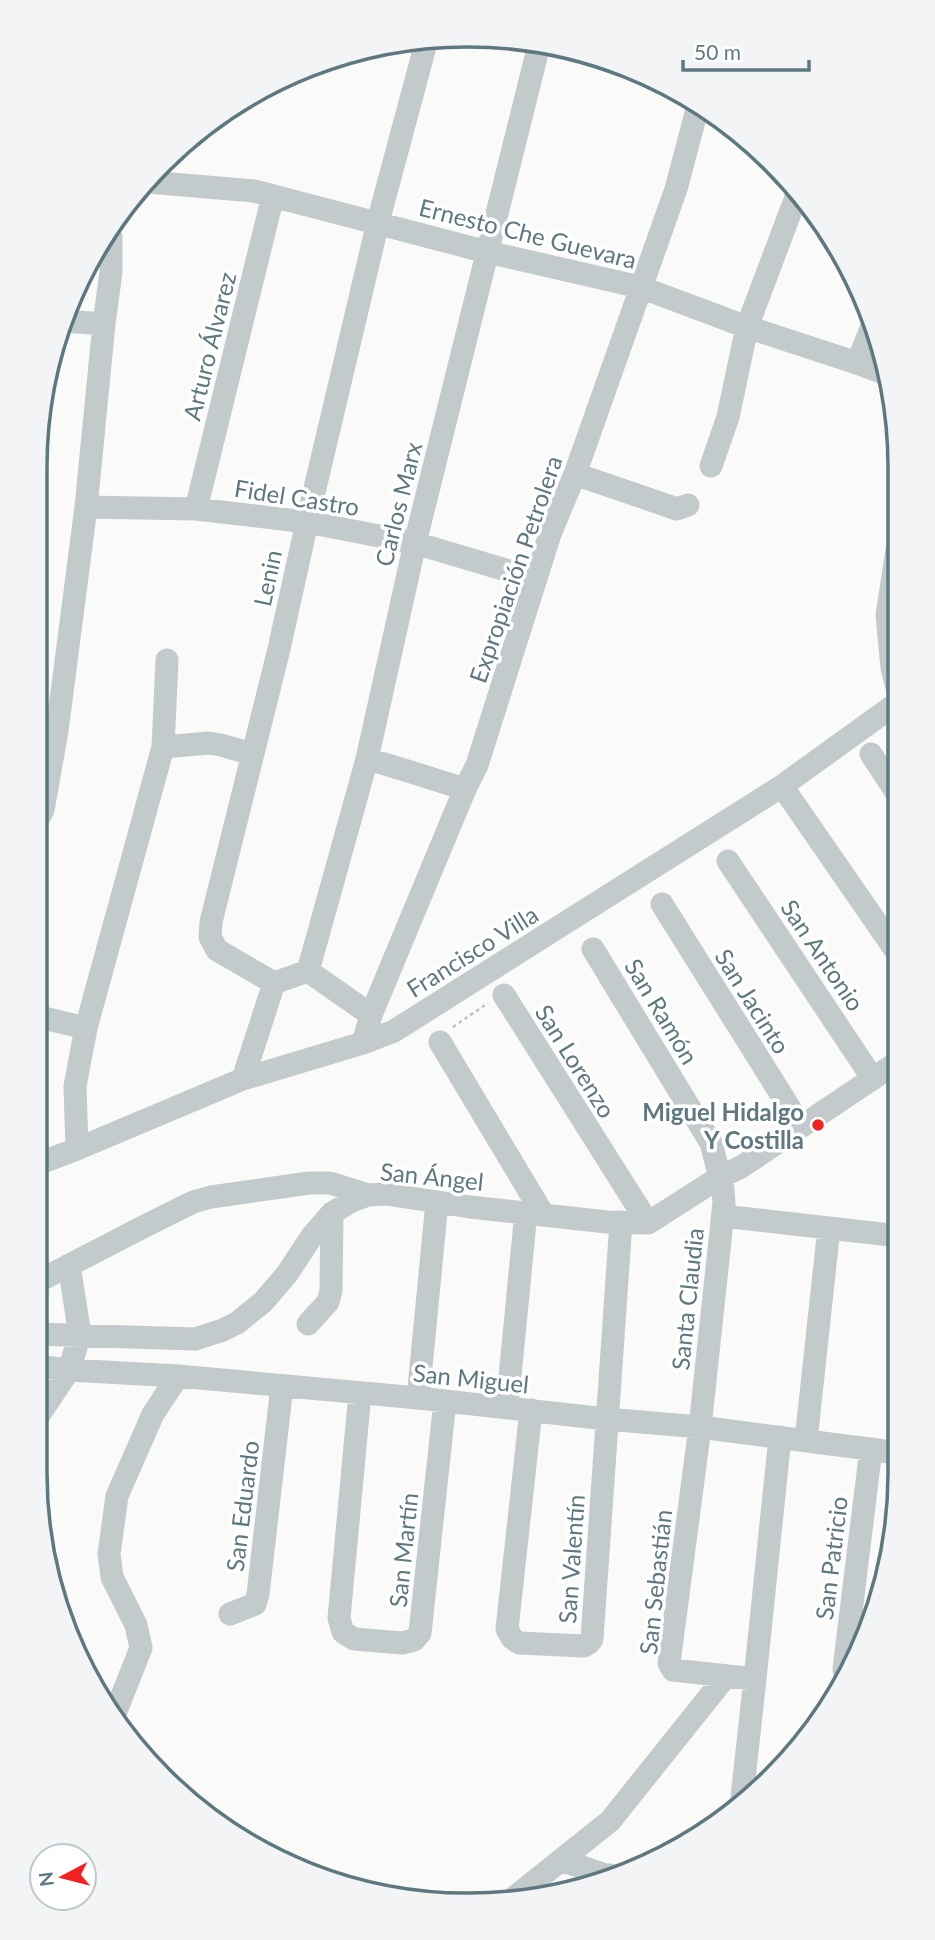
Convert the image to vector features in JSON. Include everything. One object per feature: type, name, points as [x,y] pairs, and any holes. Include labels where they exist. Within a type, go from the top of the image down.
[{"type":"street","name":"Lenin","points":[[274,983],[217,950],[210,937],[211,922],[279,649],[378,222],[424,50]]},
{"type":"street","name":"Carlos Marx","points":[[308,971],[368,759],[415,543],[537,53]]},
{"type":"street","name":"Expropiación Petrolera","points":[[363,1043],[371,1015],[477,765],[550,534],[575,474],[676,189],[696,115]]},
{"type":"street","name":"Ernesto Che Guevara","points":[[158,183],[254,191],[487,252],[640,287],[747,327],[876,370]]},
{"type":"street","name":"Arturo Álvarez","points":[[196,509],[273,196]]},
{"type":"street","points":[[711,466],[726,426],[747,327],[794,203]]},
{"type":"street","points":[[47,787],[57,731],[86,507],[111,272],[111,246]]},
{"type":"street","points":[[74,322],[104,324]]},
{"type":"street","points":[[857,363],[867,339]]},
{"type":"street","points":[[575,474],[677,509],[688,505]]},
{"type":"street","name":"Fidel Castro","points":[[86,507],[196,509],[307,522],[415,543],[536,579]]},
{"type":"street","points":[[77,1149],[75,1086],[86,1028],[163,747],[167,660]]},
{"type":"street","name":"Francisco Villa","points":[[47,1160],[243,1079],[394,1031],[782,786],[888,709]]},
{"type":"street","points":[[163,747],[209,743],[252,754]]},
{"type":"street","points":[[871,754],[888,780]]},
{"type":"street","points":[[368,759],[465,789]]},
{"type":"street","points":[[782,786],[888,940]]},
{"type":"street","name":"San Antonio","points":[[728,861],[873,1079]]},
{"type":"street","name":"San Jacinto","points":[[662,904],[801,1126]]},
{"type":"street","name":"San Ramón","points":[[593,949],[711,1143],[720,1177]]},
{"type":"street","points":[[243,1079],[274,983],[308,971],[371,1015]]},
{"type":"street","name":"San Lorenzo","points":[[504,995],[648,1223]]},
{"type":"street","points":[[47,1019],[86,1028]]},
{"type":"street","points":[[440,1042],[534,1213],[507,1407]]},
{"type":"street","points":[[648,1223],[720,1177],[741,1167],[888,1069]]},
{"type":"street","name":"Santa Claudia","points":[[699,1427],[723,1216],[720,1177]]},
{"type":"street","points":[[47,1277],[193,1202],[211,1197],[309,1183],[330,1183],[368,1195]]},
{"type":"street","name":"San Ángel","points":[[47,1334],[195,1339],[237,1323],[263,1302],[332,1213],[368,1195],[386,1194],[607,1222],[648,1223]]},
{"type":"street","points":[[418,1398],[437,1202]]},
{"type":"street","points":[[308,1324],[328,1302],[331,1290],[332,1213]]},
{"type":"street","points":[[723,1216],[888,1235]]},
{"type":"street","points":[[606,1419],[621,1222]]},
{"type":"street","points":[[806,1440],[829,1228]]},
{"type":"street","points":[[47,1403],[69,1370],[80,1335],[69,1265]]},
{"type":"street","name":"San Miguel","points":[[47,1367],[178,1376],[418,1398],[699,1427],[888,1450]]},
{"type":"street","points":[[118,1706],[141,1648],[136,1625],[112,1577],[109,1554],[117,1496],[153,1414],[178,1376]]},
{"type":"street","name":"San Eduardo","points":[[230,1614],[255,1604],[258,1594],[282,1386]]},
{"type":"street","name":"San Martín","points":[[360,1393],[339,1618],[341,1629],[348,1637],[366,1640],[402,1643],[414,1640],[421,1633],[445,1401]]},
{"type":"street","name":"San Valentín","points":[[531,1410],[507,1629],[519,1643],[582,1646],[592,1639],[606,1419]]},
{"type":"street","name":"San Sebastián","points":[[699,1427],[668,1663],[677,1671],[755,1679]]},
{"type":"street","points":[[743,1790],[779,1437]]},
{"type":"street","name":"San Patricio","points":[[846,1654],[871,1449]]},
{"type":"street","points":[[526,1888],[610,1821],[726,1676]]},
{"type":"street","points":[[561,1860],[596,1872]]},
{"type":"path","name":"San Lorenzo","points":[[440,1042],[444,1034],[498,996],[504,995]]},
{"type":"place","name":"Miguel Hidalgo Y Costilla","points":[[818,1125]]}]
